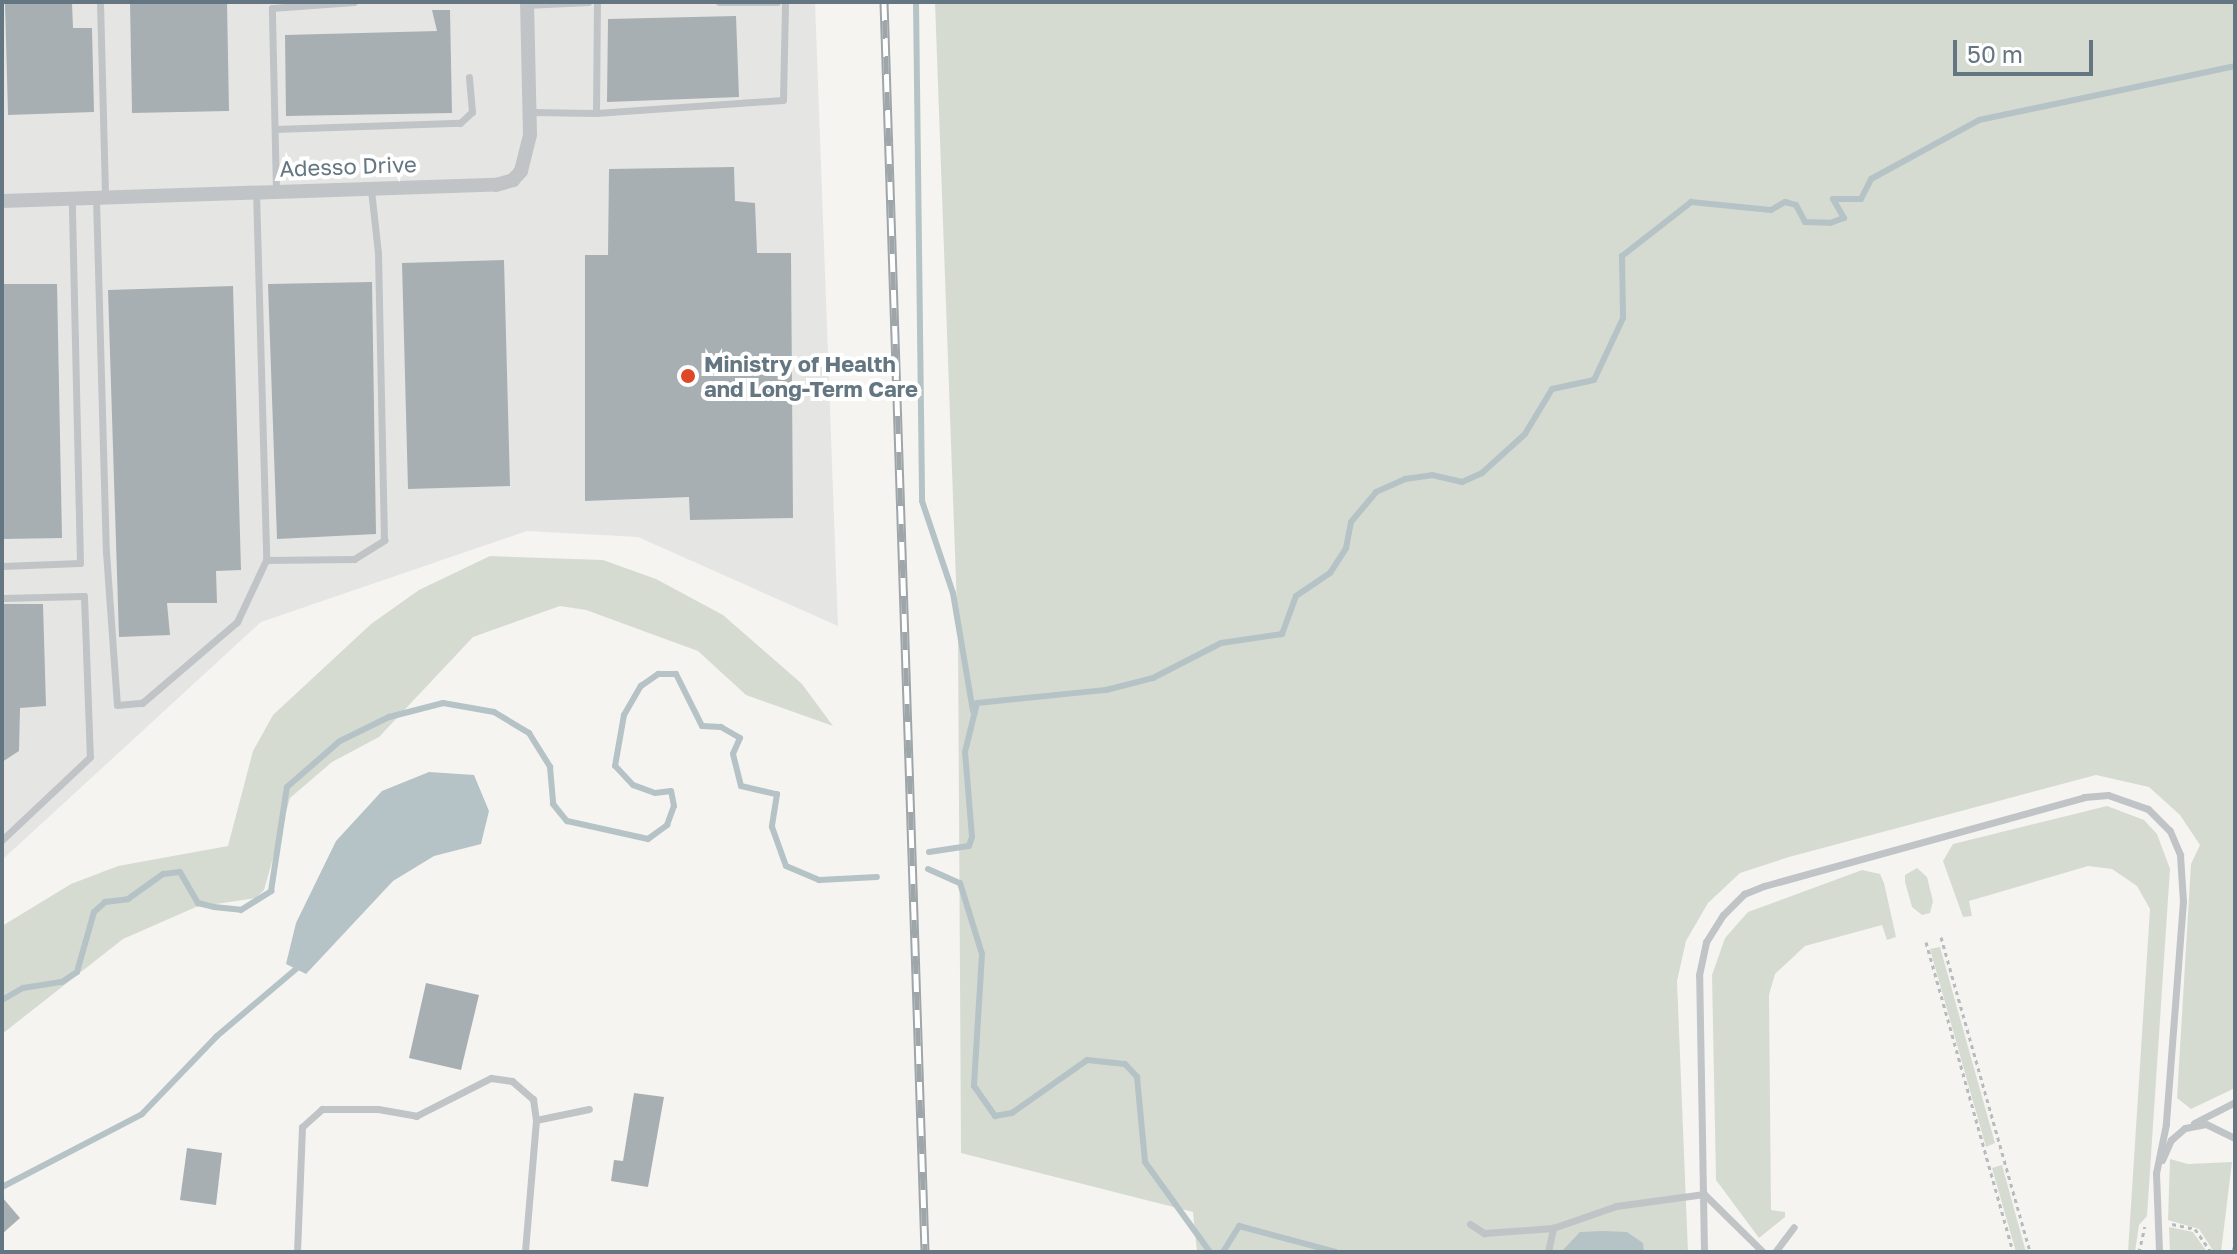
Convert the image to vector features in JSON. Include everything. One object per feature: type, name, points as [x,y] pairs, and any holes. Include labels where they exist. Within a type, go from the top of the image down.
[{"type":"street","name":"Adesso Drive","points":[[2,201],[496,185],[513,180],[527,149],[530,112],[527,3]]},
{"type":"lane","points":[[100,2],[106,552],[117,705],[142,703],[237,622],[266,560],[256,191]]},
{"type":"lane","points":[[276,191],[272,8],[354,2]]},
{"type":"lane","points":[[527,3],[588,2]]},
{"type":"lane","points":[[596,113],[597,2]]},
{"type":"lane","points":[[719,2],[777,2]]},
{"type":"lane","points":[[530,112],[596,113],[783,100],[785,2]]},
{"type":"lane","points":[[275,129],[460,123],[472,112],[469,77]]},
{"type":"lane","points":[[266,560],[354,559],[384,540],[378,253],[371,188]]},
{"type":"lane","points":[[2,566],[80,563],[72,197]]},
{"type":"lane","points":[[2,598],[84,596],[90,757],[2,840]]},
{"type":"lane","points":[[1704,1252],[1699,975],[1706,942],[1744,894],[2084,797],[2108,795],[2148,809],[2170,831],[2180,855],[2183,901],[2166,1124],[2156,1173],[2159,1252]]},
{"type":"lane","points":[[297,1252],[302,1127],[322,1109],[378,1109],[416,1116],[491,1078],[512,1081],[533,1099],[536,1120],[525,1252]]},
{"type":"lane","points":[[2156,1173],[2171,1140],[2185,1128],[2235,1102]]},
{"type":"lane","points":[[536,1120],[589,1109]]},
{"type":"lane","points":[[2185,1128],[2206,1124],[2235,1138]]},
{"type":"lane","points":[[1470,1224],[1484,1233],[1553,1228],[1616,1206],[1704,1194]]},
{"type":"lane","points":[[1704,1194],[1763,1252]]},
{"type":"lane","points":[[1775,1252],[1794,1227]]},
{"type":"lane","points":[[1548,1252],[1553,1228]]},
{"type":"path","points":[[1941,937],[2030,1252]]},
{"type":"path","points":[[1926,942],[2013,1252]]},
{"type":"shaded area","points":[[2,2],[815,2],[838,626],[638,537],[527,531],[261,622],[2,860]]},
{"type":"shaded area","points":[[935,2],[2235,2],[2235,1088],[2191,1109],[2177,1098],[2191,864],[2200,845],[2180,815],[2149,787],[2096,775],[1789,857],[1740,873],[1708,903],[1686,941],[1677,981],[1688,1252],[1197,1252],[1193,1212],[961,1153],[958,636]]},
{"type":"shaded area","points":[[490,556],[603,560],[656,579],[723,615],[802,684],[833,726],[746,695],[698,651],[586,610],[560,606],[473,637],[379,737],[332,762],[290,798],[264,890],[256,898],[196,907],[123,939],[2,1034],[2,926],[71,884],[118,866],[228,846],[253,751],[273,715],[371,624],[419,590]]},
{"type":"shaded area","points":[[429,772],[474,775],[489,811],[481,844],[434,856],[393,881],[306,974],[286,964],[296,923],[336,841],[382,791]]},
{"type":"shaded area","points":[[2107,806],[2144,820],[2157,834],[2170,869],[2147,1216],[2139,1225],[2135,1252],[2128,1252],[2150,909],[2137,886],[2112,869],[2088,866],[1969,901],[1972,916],[1963,917],[1943,861],[1953,844]]},
{"type":"shaded area","points":[[1917,868],[1927,877],[1933,901],[1930,913],[1922,915],[1912,907],[1905,882],[1905,875]]},
{"type":"shaded area","points":[[1862,870],[1880,874],[1896,937],[1887,940],[1882,925],[1805,946],[1775,974],[1769,995],[1771,1210],[1785,1212],[1785,1217],[1759,1238],[1716,1180],[1712,975],[1725,938],[1748,912]]},
{"type":"shaded area","points":[[1940,947],[1995,1143],[1986,1147],[1930,949]]},
{"type":"shaded area","points":[[2170,1159],[2188,1164],[2232,1162],[2221,1252],[2214,1252],[2199,1229],[2168,1220]]},
{"type":"shaded area","points":[[2002,1165],[2026,1252],[2016,1252],[1992,1168]]},
{"type":"shaded area","points":[[2169,1227],[2193,1232],[2207,1252],[2170,1252]]},
{"type":"shaded area","points":[[1580,1232],[1627,1232],[1643,1243],[1644,1252],[1561,1252]]},
{"type":"building","points":[[5,2],[72,2],[73,28],[92,28],[94,112],[8,115]]},
{"type":"building","points":[[130,2],[227,2],[229,111],[132,113]]},
{"type":"building","points":[[432,10],[450,10],[452,113],[286,116],[285,35],[437,31]]},
{"type":"building","points":[[736,16],[739,97],[607,102],[608,19]]},
{"type":"building","name":"Ministry of Health and Long-Term Care","points":[[734,167],[735,201],[755,203],[757,253],[791,253],[793,518],[690,520],[689,497],[585,501],[585,255],[608,255],[609,169]]},
{"type":"building","points":[[504,260],[510,486],[408,489],[402,263]]},
{"type":"building","points":[[372,282],[376,534],[277,539],[268,284]]},
{"type":"building","points":[[2,284],[57,284],[62,538],[2,539]]},
{"type":"building","points":[[233,286],[241,570],[216,571],[217,603],[167,603],[170,635],[119,637],[108,290]]},
{"type":"building","points":[[2,604],[43,604],[46,706],[20,708],[19,751],[2,762]]},
{"type":"building","points":[[426,983],[479,995],[461,1070],[409,1058]]},
{"type":"building","points":[[634,1093],[664,1097],[648,1187],[611,1181],[614,1160],[623,1161]]},
{"type":"building","points":[[187,1148],[222,1153],[216,1205],[180,1200]]},
{"type":"building","points":[[2,1197],[20,1218],[2,1234]]},
{"type":"waterway","points":[[916,2],[922,501],[953,593],[973,711]]},
{"type":"waterway","points":[[929,852],[969,846],[972,837],[965,752],[977,703],[1106,690],[1153,678],[1221,643],[1282,634],[1296,596],[1330,573],[1346,548],[1351,522],[1376,492],[1405,479],[1432,475],[1462,482],[1482,473],[1525,434],[1552,389],[1594,380],[1623,318],[1622,256],[1691,202],[1771,210],[1785,202],[1796,205],[1805,222],[1830,223],[1844,218],[1833,199],[1861,199],[1871,179],[1979,120],[2235,66]]},
{"type":"waterway","points":[[2,1000],[23,988],[62,982],[77,972],[94,912],[105,902],[128,899],[163,874],[180,872],[198,903],[214,907],[241,910],[271,891],[287,787],[340,741],[389,717],[443,703],[494,712],[529,733],[550,767],[553,804],[567,821],[648,839],[667,825],[674,806],[671,791],[655,793],[633,785],[615,766],[624,715],[641,686],[658,674],[676,674],[702,726],[721,727],[740,738],[733,754],[741,786],[777,794],[772,827],[786,866],[819,880],[877,877]]},
{"type":"waterway","points":[[928,869],[960,883],[982,954],[974,1086],[995,1116],[1012,1113],[1087,1060],[1125,1064],[1137,1077],[1145,1162],[1210,1252]]},
{"type":"waterway","points":[[2,1187],[142,1114],[217,1036],[296,969]]},
{"type":"waterway","points":[[1223,1252],[1239,1226],[1336,1252]]},
{"type":"railway","points":[[884,2],[925,1252]]},
{"type":"place","name":"Ministry of Health and Long-Term Care","points":[[688,376]]}]
